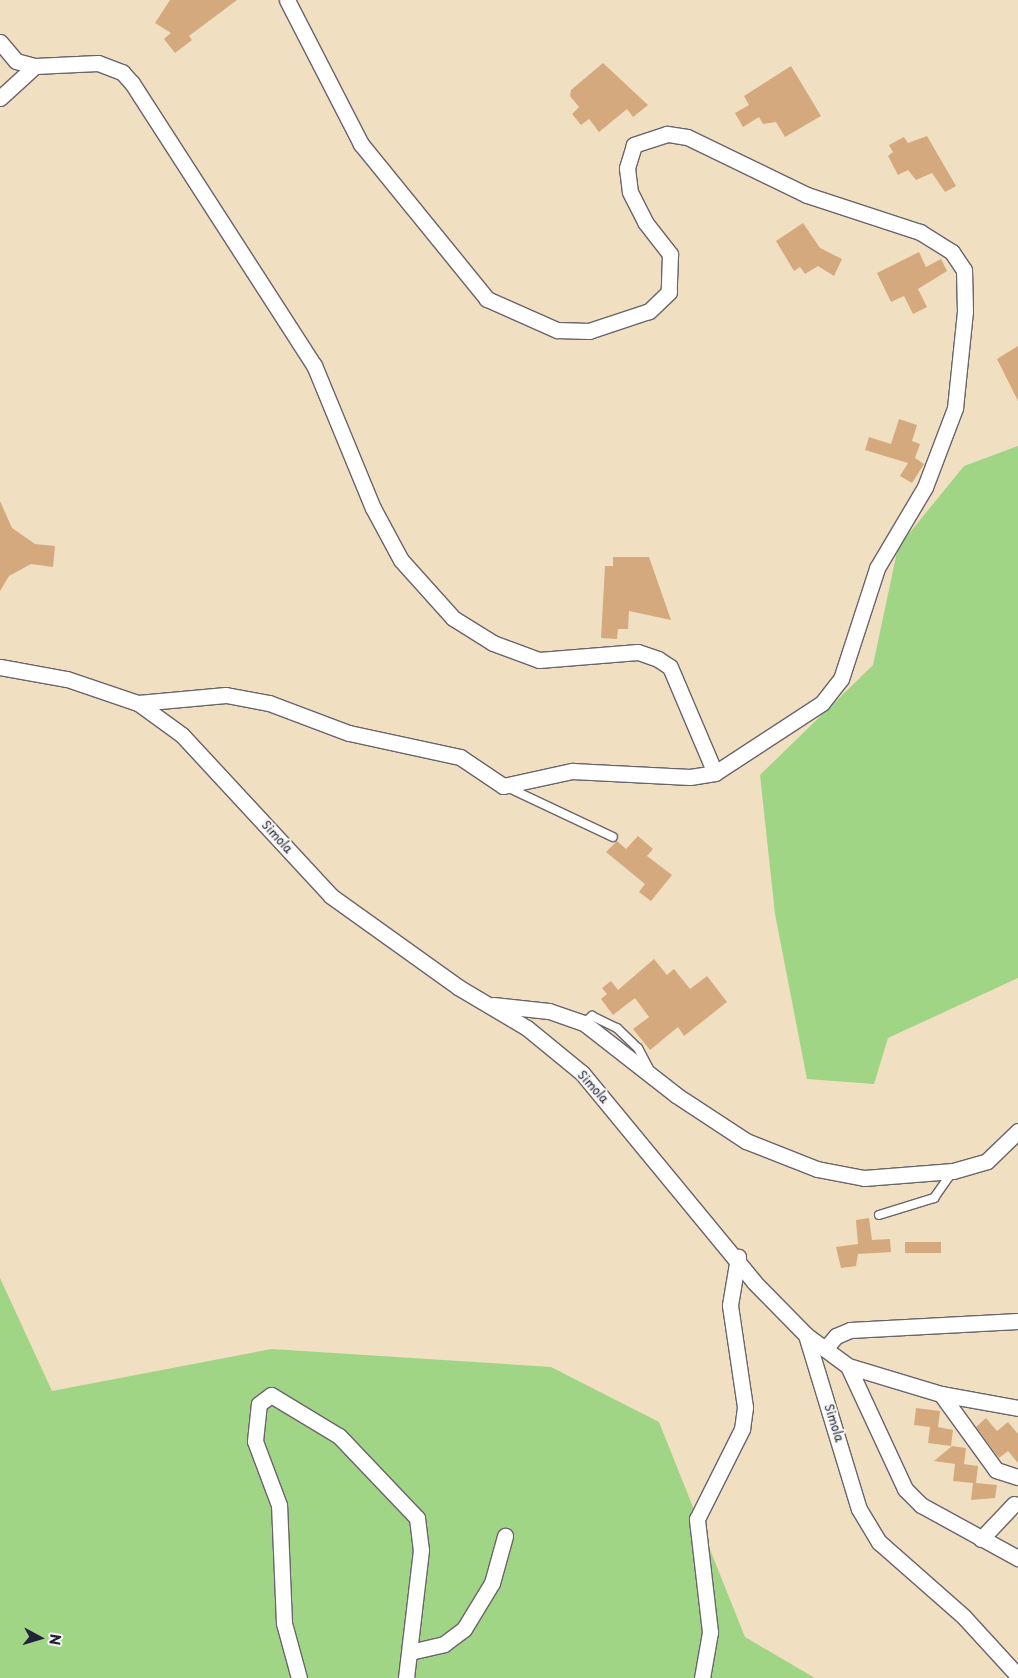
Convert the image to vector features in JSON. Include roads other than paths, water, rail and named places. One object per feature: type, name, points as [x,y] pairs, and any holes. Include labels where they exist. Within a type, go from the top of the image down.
[{"type":"street","points":[[138,703],[226,695],[269,703],[349,733],[460,757],[503,786],[572,771],[690,777],[715,773],[822,703],[841,679],[877,568],[925,487],[946,438],[954,408],[964,310],[964,270],[940,241],[807,195],[687,138],[667,134],[634,145],[627,168],[630,192],[645,222],[670,254],[669,292],[649,311],[589,330],[557,330],[526,319],[487,298],[361,144],[287,0]]},
{"type":"street","points":[[3,52],[35,66],[98,63],[122,72],[132,83],[314,365],[373,508],[401,560],[453,618],[493,643],[539,660],[638,652],[658,659],[670,668],[715,773]]},
{"type":"street","points":[[0,98],[35,66]]},
{"type":"street","name":"Simola","points":[[0,666],[67,678],[138,703],[182,735],[331,896],[488,1005],[527,1028],[582,1073],[738,1257],[754,1282],[806,1335],[859,1509],[879,1542],[964,1617],[1018,1676]]},
{"type":"street","points":[[488,1005],[549,1012],[584,1023],[654,1078],[746,1141],[817,1169],[864,1178],[952,1170],[988,1161],[1018,1131]]},
{"type":"street","points":[[703,1677],[710,1632],[697,1519],[742,1429],[745,1407],[730,1305],[738,1257]]},
{"type":"street","points":[[825,1349],[836,1336],[850,1330],[1018,1321]]},
{"type":"street","points":[[806,1335],[848,1366],[941,1394],[1018,1408]]},
{"type":"street","points":[[848,1366],[905,1489],[921,1505],[1018,1558]]},
{"type":"street","points":[[941,1394],[996,1470],[1018,1477]]},
{"type":"street","points":[[300,1678],[284,1622],[279,1505],[255,1441],[259,1404],[271,1395],[339,1436],[417,1518],[421,1550],[406,1678]]},
{"type":"street","points":[[981,1539],[1014,1504]]},
{"type":"street","points":[[410,1652],[444,1644],[464,1629],[492,1583],[505,1536]]},
{"type":"lane","points":[[503,786],[613,836]]},
{"type":"lane","points":[[879,1215],[934,1198],[952,1170]]}]
